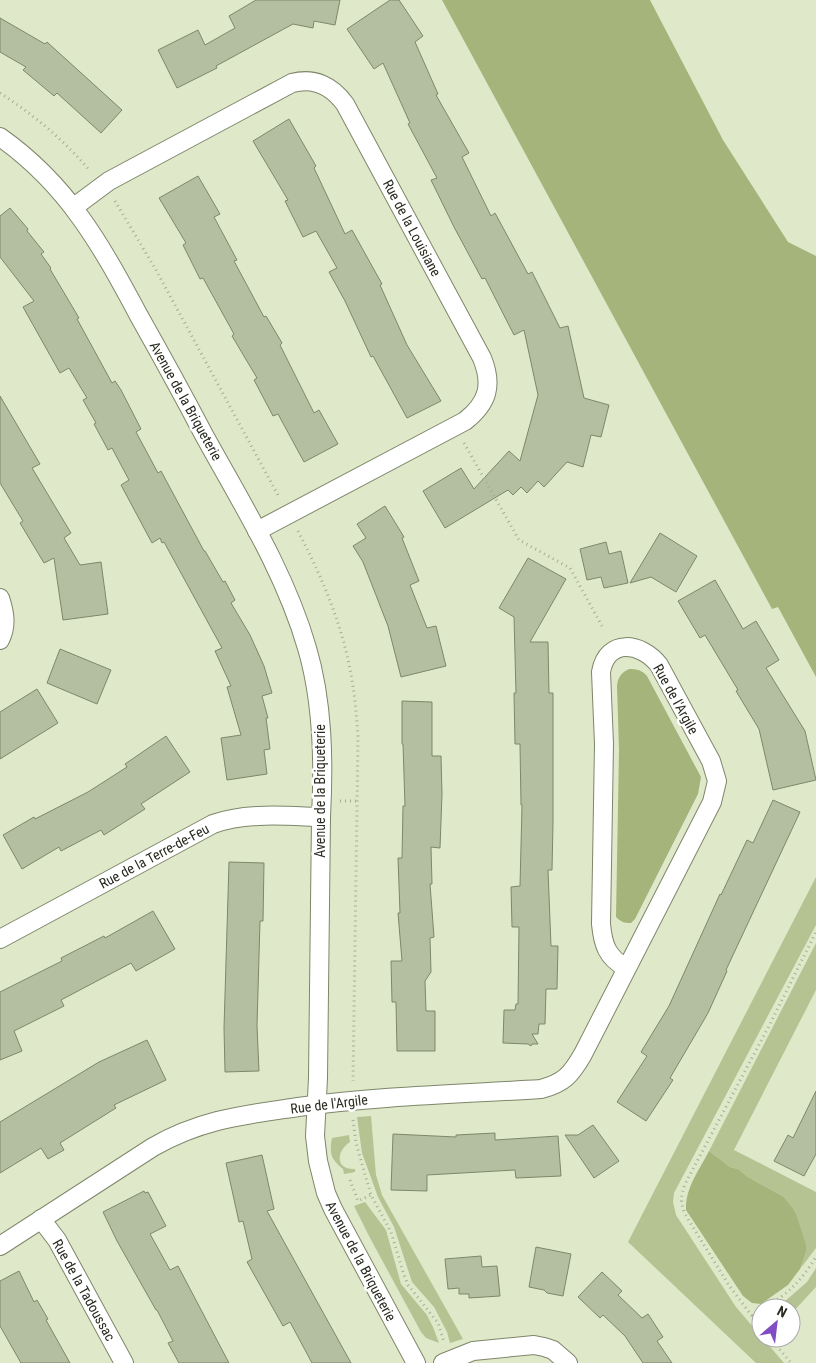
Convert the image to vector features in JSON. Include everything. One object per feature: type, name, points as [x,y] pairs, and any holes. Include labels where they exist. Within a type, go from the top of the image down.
[{"type":"street","name":"Rue de la Louisiane","points":[[74,207],[109,181],[292,83],[301,80],[322,84],[332,89],[345,104],[482,358],[488,376],[488,385],[481,406],[465,421],[257,532]]},
{"type":"street","name":"Avenue de la Briqueterie","points":[[0,137],[30,161],[74,207],[85,222],[120,281],[257,532],[293,606],[301,628],[313,670],[317,694],[323,776],[316,1150],[326,1193],[340,1224],[416,1363]]},
{"type":"street","points":[[0,598],[5,612],[5,625],[0,640]]},
{"type":"street","name":"Rue de l'Argile","points":[[0,1246],[153,1147],[187,1129],[225,1118],[317,1105],[365,1099],[541,1089],[554,1086],[565,1080],[574,1069],[712,802],[717,781],[711,761],[659,665],[648,653],[629,647],[619,648],[612,652],[602,664],[601,672],[604,744],[602,936],[606,950],[612,958],[626,968]]},
{"type":"street","name":"Rue de la Terre-de-Feu","points":[[0,939],[213,824],[224,820],[253,816],[321,817]]},
{"type":"street","name":"Rue de la Tadoussac","points":[[41,1219],[57,1240],[124,1363]]},
{"type":"street","points":[[443,1363],[479,1350],[534,1345],[553,1350],[568,1363]]},
{"type":"path","points":[[0,93],[40,121],[89,171]]},
{"type":"path","points":[[113,198],[156,270],[280,499]]},
{"type":"path","points":[[463,441],[519,540],[570,568],[602,626]]},
{"type":"path","points":[[297,531],[324,583],[338,619],[349,662],[357,709],[352,1080]]},
{"type":"path","points":[[751,1315],[728,1284],[685,1214],[680,1196],[816,932]]},
{"type":"path","points":[[353,1117],[356,1143],[371,1195],[391,1232],[408,1285],[438,1323],[444,1343]]},
{"type":"path","points":[[350,1180],[358,1201],[371,1195]]},
{"type":"path","points":[[780,1298],[802,1279],[816,1258]]},
{"type":"path","points":[[778,1348],[791,1363]]},
{"type":"green space","points":[[442,0],[650,0],[723,140],[788,242],[816,256],[816,677],[778,607],[772,609]]},
{"type":"green space","points":[[629,669],[639,670],[647,676],[701,777],[698,794],[635,919],[631,923],[626,923],[616,917],[619,750],[617,686],[620,676]]},
{"type":"green space","points":[[816,877],[816,925],[674,1193],[673,1202],[676,1215],[736,1307],[751,1324],[751,1348],[771,1348],[784,1363],[756,1363],[628,1242]]},
{"type":"green space","points":[[816,943],[816,990],[734,1150],[816,1192],[816,1248],[800,1269],[806,1252],[795,1211],[784,1197],[748,1177],[738,1169],[730,1167],[709,1151]]},
{"type":"green space","points":[[371,1116],[376,1175],[382,1195],[463,1339],[450,1343],[447,1332],[434,1307],[412,1282],[394,1227],[378,1197],[362,1153],[357,1117]]},
{"type":"green space","points":[[349,1135],[350,1142],[342,1150],[340,1159],[344,1166],[355,1169],[355,1172],[344,1174],[343,1169],[332,1156],[331,1144],[332,1138]]},
{"type":"green space","points":[[709,1151],[730,1167],[738,1169],[748,1177],[784,1197],[795,1211],[806,1245],[806,1252],[800,1269],[788,1285],[770,1298],[751,1298],[751,1302],[743,1296],[686,1210],[690,1186]]},
{"type":"green space","points":[[365,1202],[386,1230],[401,1284],[427,1315],[439,1343],[426,1338],[421,1332],[370,1238],[354,1206]]},
{"type":"green space","points":[[816,1268],[816,1287],[801,1303],[801,1298],[789,1298],[807,1282]]},
{"type":"building","points":[[256,0],[340,0],[335,25],[314,21],[313,28],[293,24],[216,66],[217,68],[177,88],[158,50],[198,30],[205,45],[235,28],[229,16]]},
{"type":"building","points":[[390,0],[399,0],[423,36],[415,42],[438,94],[436,95],[469,153],[462,157],[491,216],[495,213],[528,274],[532,272],[560,328],[568,326],[584,398],[609,405],[601,437],[591,435],[583,467],[567,462],[544,487],[538,481],[527,493],[521,487],[513,495],[508,490],[445,528],[423,491],[461,468],[474,489],[509,451],[520,461],[538,395],[524,330],[514,335],[485,278],[482,279],[454,227],[431,180],[437,178],[408,124],[410,123],[383,63],[374,69],[347,29]]},
{"type":"building","points":[[0,18],[45,44],[47,42],[122,110],[101,133],[57,93],[54,96],[23,70],[26,67],[0,52]]},
{"type":"building","points":[[289,119],[316,166],[314,168],[345,234],[352,230],[382,284],[380,285],[407,345],[441,401],[407,418],[373,356],[371,357],[329,272],[337,268],[316,231],[303,237],[285,201],[288,200],[253,141]]},
{"type":"building","points":[[198,176],[220,214],[214,217],[237,260],[234,261],[264,317],[266,316],[282,343],[280,345],[314,413],[319,410],[338,444],[304,462],[278,414],[273,416],[254,380],[257,378],[232,336],[234,334],[203,278],[200,279],[183,245],[186,243],[159,198]]},
{"type":"building","points":[[10,208],[44,252],[41,254],[79,318],[77,319],[112,383],[115,381],[121,390],[141,429],[136,432],[158,473],[161,471],[204,551],[223,582],[225,581],[235,600],[231,603],[250,635],[264,666],[272,693],[262,696],[268,718],[266,718],[270,749],[264,750],[267,774],[227,780],[221,738],[241,735],[227,687],[231,686],[215,651],[222,648],[164,542],[162,543],[160,538],[152,543],[121,485],[129,480],[112,448],[108,450],[94,424],[96,423],[83,400],[87,398],[69,368],[60,373],[23,307],[34,301],[0,257],[0,216]]},
{"type":"building","points":[[0,396],[40,464],[32,468],[71,533],[64,538],[80,565],[101,562],[108,614],[63,620],[54,558],[44,563],[20,523],[23,521],[0,483]]},
{"type":"building","points":[[385,506],[404,537],[402,538],[419,581],[410,585],[427,628],[436,626],[446,666],[401,677],[388,626],[363,562],[353,546],[366,538],[357,524]]},
{"type":"building","points":[[660,533],[697,556],[676,592],[651,577],[630,583]]},
{"type":"building","points":[[606,542],[609,554],[621,551],[628,583],[604,588],[601,577],[587,580],[580,549]]},
{"type":"building","points":[[528,558],[566,579],[530,642],[548,642],[549,693],[553,693],[552,870],[548,870],[551,946],[558,946],[557,989],[546,989],[545,1024],[539,1024],[538,1034],[532,1034],[538,1044],[532,1044],[531,1046],[528,1044],[503,1043],[504,1010],[515,1010],[516,1004],[518,1004],[519,927],[512,927],[511,887],[520,886],[522,805],[520,744],[515,744],[514,617],[499,608]]},
{"type":"building","points":[[715,580],[743,629],[756,621],[779,660],[766,668],[805,731],[816,780],[773,790],[759,729],[705,635],[700,638],[678,601]]},
{"type":"building","points":[[60,649],[111,670],[97,704],[47,683]]},
{"type":"building","points":[[37,689],[58,723],[0,759],[0,712]]},
{"type":"building","points":[[402,701],[432,702],[432,756],[441,756],[440,848],[431,847],[432,884],[430,884],[434,937],[430,938],[431,972],[425,981],[426,1011],[435,1011],[435,1051],[397,1051],[396,1002],[392,1002],[391,961],[402,961],[398,913],[400,913],[398,858],[402,858],[403,806],[405,806]]},
{"type":"building","points":[[166,736],[190,772],[141,804],[145,809],[104,835],[101,830],[61,851],[59,847],[22,869],[3,835],[34,817],[35,819],[88,792],[127,767],[125,764]]},
{"type":"building","points":[[773,800],[800,812],[726,970],[708,1013],[670,1078],[673,1080],[646,1121],[617,1102],[647,1056],[641,1052],[669,1006],[747,840],[753,843]]},
{"type":"building","points":[[229,862],[264,863],[263,921],[260,921],[257,1026],[259,1071],[225,1072],[224,1028]]},
{"type":"building","points":[[153,911],[175,949],[136,971],[131,963],[61,1000],[64,1006],[14,1031],[22,1051],[0,1060],[0,992],[62,961],[61,958],[104,936],[105,938]]},
{"type":"building","points":[[147,1040],[166,1080],[114,1105],[116,1108],[60,1143],[64,1150],[48,1159],[41,1148],[0,1173],[0,1122],[99,1062]]},
{"type":"building","points":[[816,1091],[816,1154],[804,1176],[774,1161],[788,1135],[793,1138]]},
{"type":"building","points":[[593,1125],[619,1161],[594,1178],[565,1135],[578,1135]]},
{"type":"building","points":[[495,1133],[495,1140],[558,1136],[561,1176],[516,1178],[515,1170],[427,1175],[427,1191],[391,1190],[393,1134],[456,1137],[456,1135]]},
{"type":"building","points":[[262,1155],[274,1209],[267,1211],[351,1363],[312,1363],[290,1322],[283,1326],[247,1262],[252,1259],[243,1221],[239,1222],[226,1163]]},
{"type":"building","points":[[144,1191],[145,1193],[148,1192],[166,1226],[150,1234],[170,1270],[178,1266],[229,1363],[179,1363],[168,1343],[173,1341],[117,1241],[103,1212]]},
{"type":"building","points":[[536,1247],[571,1254],[563,1296],[529,1287]]},
{"type":"building","points":[[481,1256],[482,1267],[497,1266],[500,1296],[469,1298],[469,1294],[459,1294],[459,1288],[448,1289],[445,1259]]},
{"type":"building","points":[[19,1271],[34,1302],[37,1300],[48,1319],[46,1320],[70,1363],[21,1363],[0,1326],[0,1281]]},
{"type":"building","points":[[602,1272],[622,1291],[618,1295],[642,1318],[648,1314],[663,1337],[657,1341],[672,1363],[643,1363],[625,1336],[603,1315],[600,1318],[578,1297]]}]
